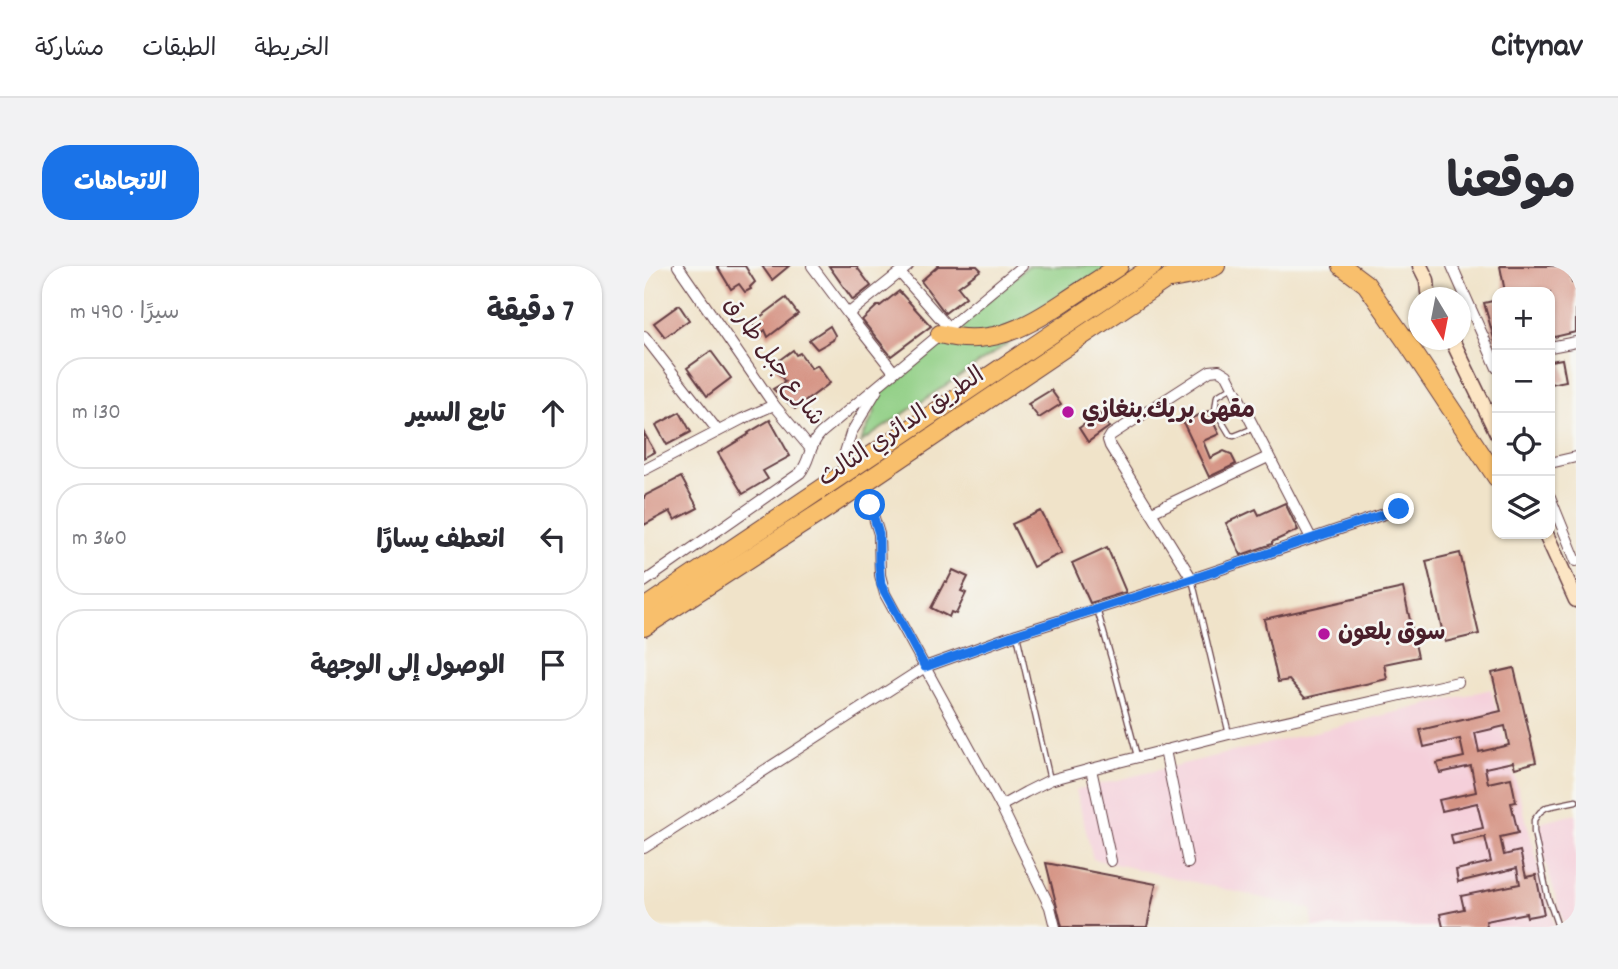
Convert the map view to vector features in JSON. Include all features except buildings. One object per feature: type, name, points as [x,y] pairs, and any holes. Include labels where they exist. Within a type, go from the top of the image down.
[{"type":"highway","points":[[944,330],[961,339],[979,339],[1017,330],[1036,321],[1119,266]]},
{"type":"highway","name":"الطريق الدائري الثالث","points":[[644,608],[1158,273],[1186,266]]},
{"type":"highway","points":[[1158,273],[1193,275],[1216,266]]},
{"type":"highway","points":[[1342,266],[1366,284],[1496,476]]},
{"type":"highway","name":"الطريق الدائري الثالث","points":[[644,627],[827,508],[1158,273]]},
{"type":"main road","points":[[1410,266],[1422,287]]},
{"type":"main road","points":[[1420,266],[1428,287]]},
{"type":"main road","points":[[1457,350],[1492,423]]},
{"type":"main road","points":[[1549,539],[1571,576],[1576,600]]},
{"type":"street","name":"شارع جبل طارق","points":[[678,266],[774,405],[810,448]]},
{"type":"street","points":[[812,266],[894,372]]},
{"type":"street","points":[[999,266],[1009,276]]},
{"type":"street","points":[[644,582],[797,476],[805,466],[813,442],[821,433],[1022,266]]},
{"type":"street","points":[[1452,266],[1492,353]]},
{"type":"street","points":[[848,314],[904,270],[944,330]]},
{"type":"street","points":[[644,335],[718,431]]},
{"type":"street","points":[[1555,346],[1576,342]]},
{"type":"street","points":[[1192,579],[1108,440],[1111,435],[1210,371],[1219,370],[1227,375],[1311,538]]},
{"type":"street","points":[[843,459],[851,433],[880,383]]},
{"type":"street","points":[[644,470],[774,405]]},
{"type":"street","points":[[1152,512],[1268,457]]},
{"type":"street","points":[[1555,462],[1576,457]]},
{"type":"street","points":[[870,505],[879,534],[881,585],[1001,806],[1050,907],[1055,927]]},
{"type":"street","points":[[644,848],[925,667],[1017,634],[1192,579],[1399,509]]},
{"type":"street","points":[[1555,509],[1576,561]]},
{"type":"street","points":[[1001,806],[1050,780],[1229,734],[1458,682]]},
{"type":"street","points":[[1165,750],[1188,863]]},
{"type":"street","points":[[1091,769],[1111,862]]},
{"type":"lane","points":[[1233,386],[1217,397],[1215,410],[1230,435],[1254,428]]},
{"type":"lane","points":[[1192,579],[1229,734]]},
{"type":"lane","points":[[1097,608],[1137,757]]},
{"type":"lane","points":[[1017,634],[1050,780]]},
{"type":"lane","points":[[1558,927],[1548,898],[1534,832],[1534,820],[1547,807],[1576,801]]},
{"type":"shaded area","points":[[1491,689],[1555,927],[1313,927],[1311,909],[1093,859],[1076,790]]},
{"type":"shaded area","points":[[1576,814],[1576,927],[1565,927],[1538,830],[1543,822]]},
{"type":"green space","points":[[1028,266],[1123,266],[860,443],[875,412],[871,398]]},
{"type":"place","name":"مقهى بريك.بنغازي","points":[[1068,412]]},
{"type":"place","name":"سوق بلعون","points":[[1324,634]]},
{"type":"route","points":[[870,505],[879,534],[881,585],[925,667],[1017,634],[1192,579],[1399,509]]}]
